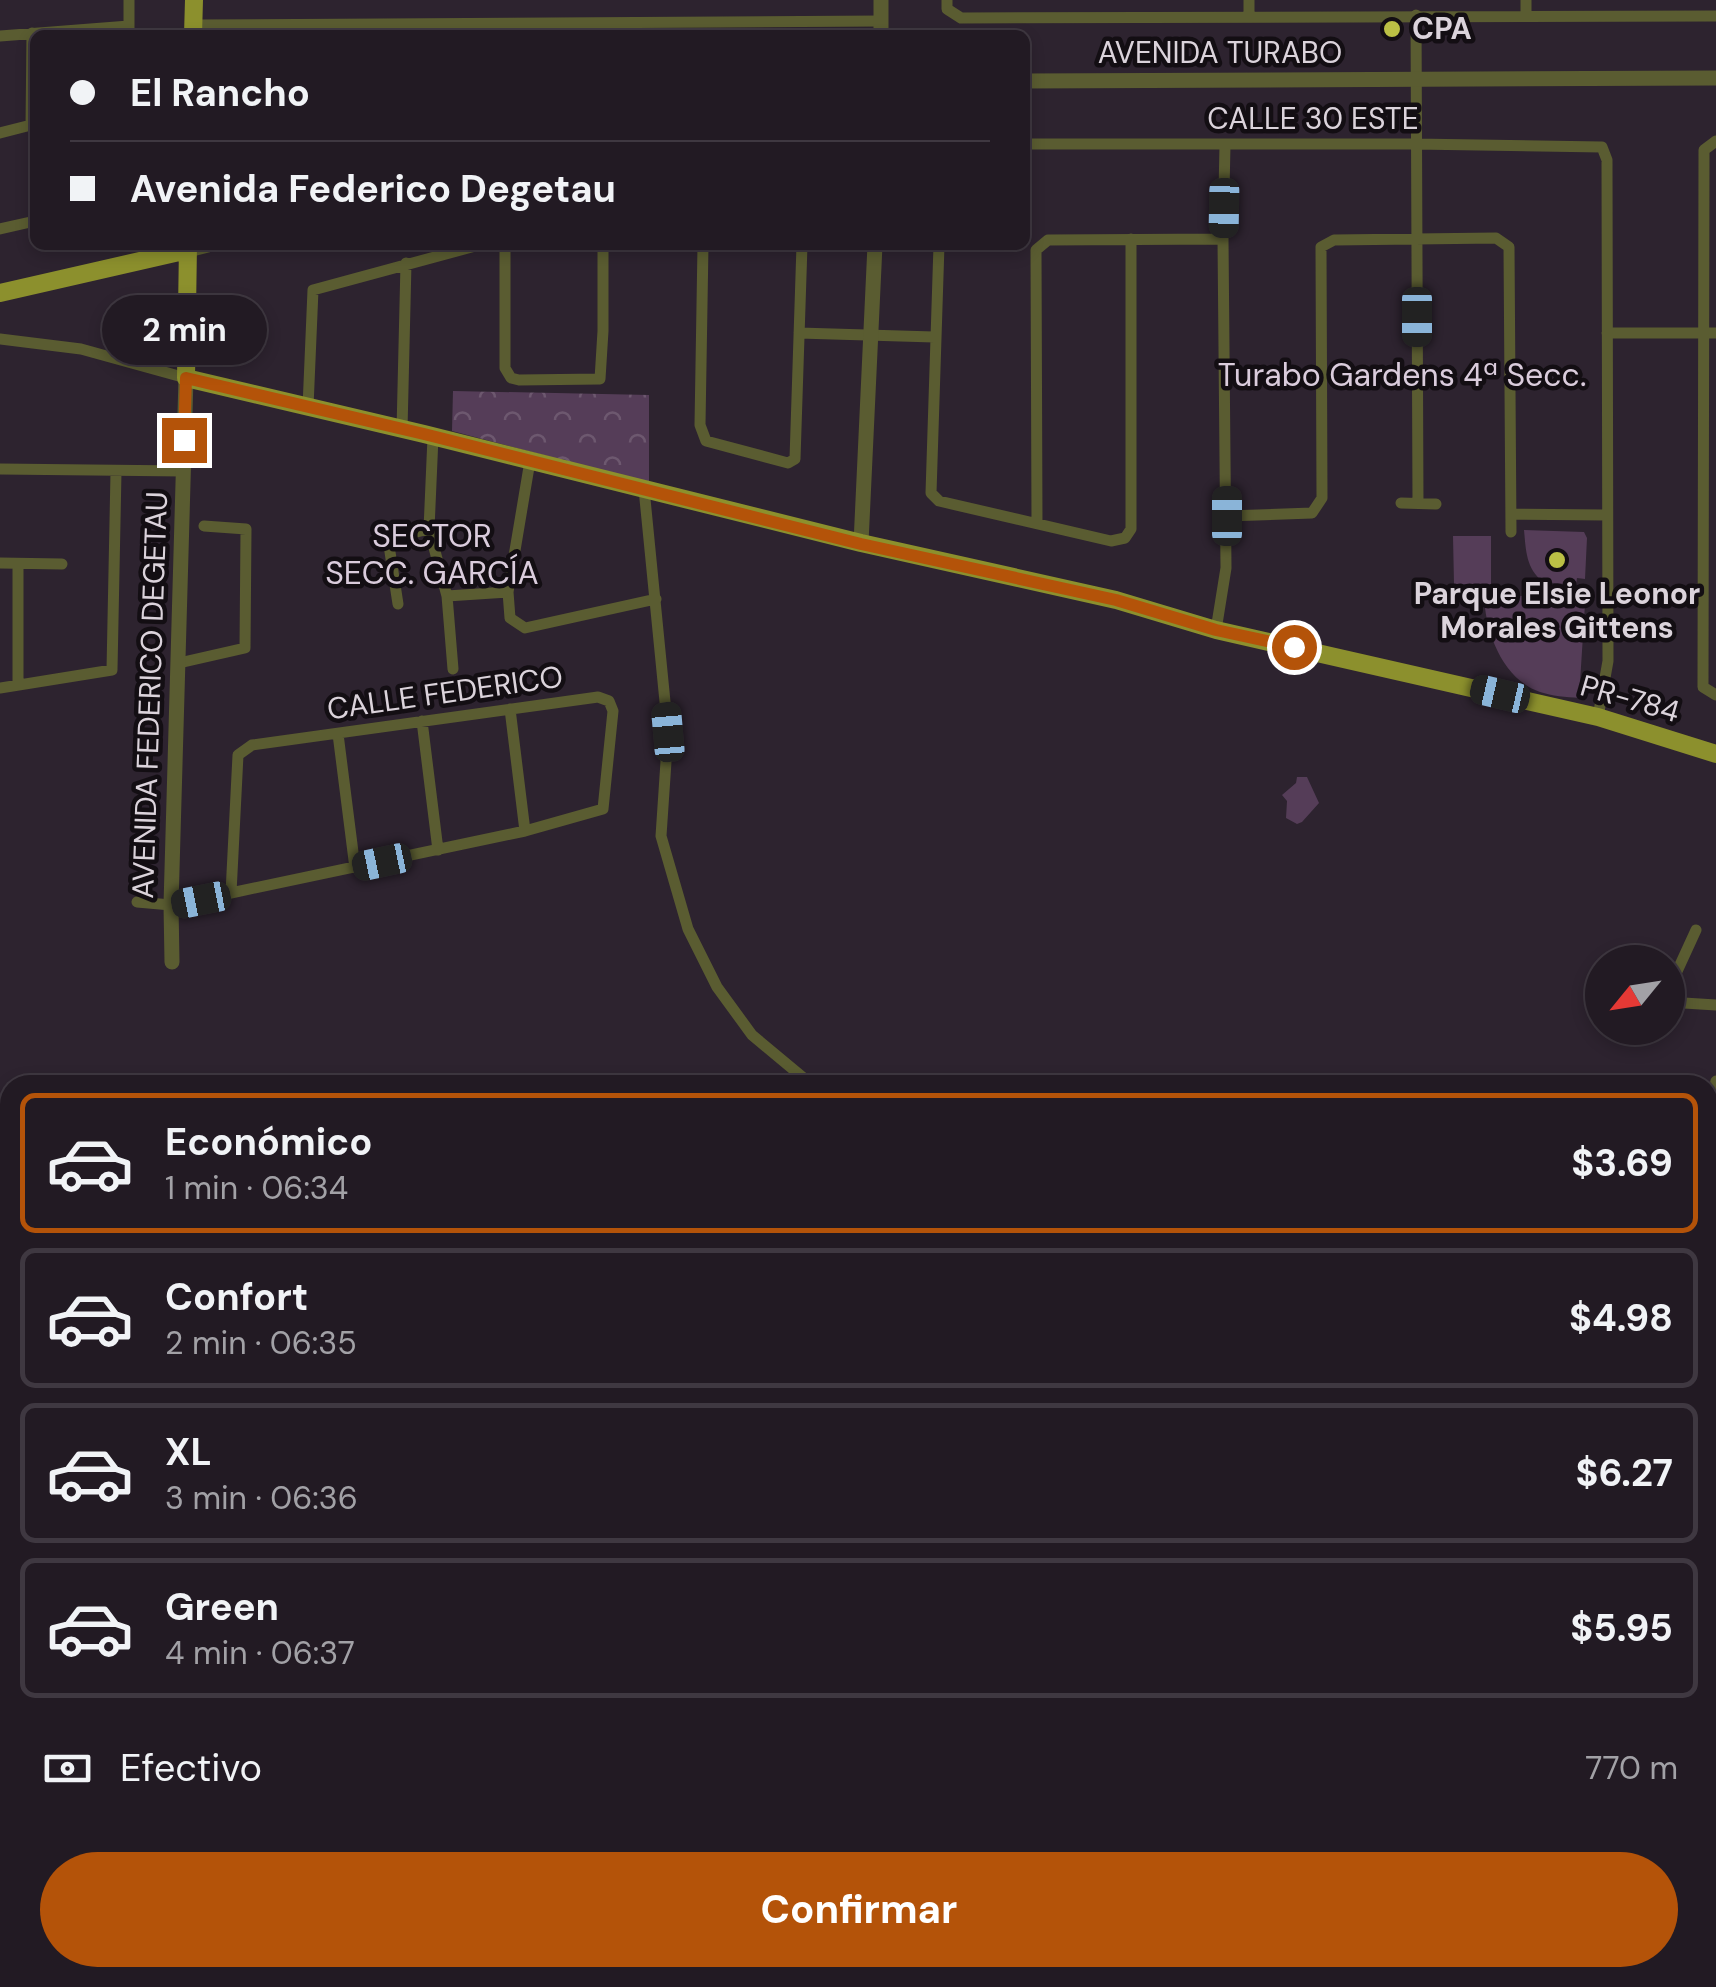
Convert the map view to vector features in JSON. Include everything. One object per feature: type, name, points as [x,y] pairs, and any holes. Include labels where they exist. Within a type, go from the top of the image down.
[{"type":"main road","points":[[193,30],[194,0]]},
{"type":"main road","points":[[0,292],[179,250]]},
{"type":"main road","name":"AVENIDA FEDERICO DEGETAU","points":[[186,378],[188,250]]},
{"type":"main road","name":"PR-784","points":[[186,378],[861,544],[1116,600],[1216,630],[1598,717],[1716,754]]},
{"type":"street","points":[[129,0],[129,30]]},
{"type":"street","points":[[193,30],[881,28],[881,0]]},
{"type":"street","points":[[1249,0],[1249,17]]},
{"type":"street","points":[[1526,0],[1526,15]]},
{"type":"street","points":[[947,5],[961,18],[1716,16]]},
{"type":"street","points":[[1416,16],[1418,503]]},
{"type":"street","points":[[0,36],[30,33]]},
{"type":"street","name":"AVENIDA TURABO","points":[[1030,81],[1716,78]]},
{"type":"street","points":[[0,133],[30,126]]},
{"type":"street","points":[[1716,142],[1704,150],[1709,238],[1702,333],[1710,523],[1710,618],[1703,687],[1716,695]]},
{"type":"street","name":"CALLE 30 ESTE","points":[[1030,144],[1602,147],[1607,160],[1607,333]]},
{"type":"street","points":[[1216,630],[1226,568],[1227,516],[1225,145]]},
{"type":"street","points":[[0,229],[30,223]]},
{"type":"street","points":[[1227,516],[1312,513],[1322,498],[1321,247],[1334,240],[1496,238],[1509,247],[1511,532]]},
{"type":"street","points":[[939,250],[930,493],[938,501],[1111,540],[1125,538],[1131,529],[1131,239]]},
{"type":"street","points":[[1037,523],[1036,250],[1048,240],[1223,239]]},
{"type":"street","points":[[308,407],[312,290],[460,250]]},
{"type":"street","points":[[505,250],[506,368],[511,378],[519,380],[600,379],[603,250]]},
{"type":"street","points":[[703,250],[700,425],[706,441],[788,463],[795,459],[802,250]]},
{"type":"street","points":[[861,544],[874,250]]},
{"type":"street","points":[[402,430],[406,264]]},
{"type":"street","points":[[800,333],[934,337]]},
{"type":"street","points":[[1598,717],[1608,660],[1607,333],[1716,333]]},
{"type":"street","points":[[0,339],[81,348],[186,378]]},
{"type":"street","name":"AVENIDA FEDERICO DEGETAU","points":[[172,962],[186,378]]},
{"type":"street","points":[[432,437],[429,529],[447,596],[453,669]]},
{"type":"street","points":[[530,461],[508,592],[510,618],[525,628],[656,599]]},
{"type":"street","points":[[0,469],[184,472]]},
{"type":"street","points":[[0,688],[112,670],[116,472]]},
{"type":"street","points":[[644,489],[668,732],[661,836],[688,929],[717,987],[752,1035],[800,1075]]},
{"type":"street","points":[[1401,503],[1436,504]]},
{"type":"street","points":[[1512,514],[1606,515]]},
{"type":"street","points":[[179,663],[246,648],[246,529],[204,526]]},
{"type":"street","points":[[398,604],[388,539],[429,529]]},
{"type":"street","points":[[0,563],[62,564]]},
{"type":"street","points":[[18,564],[18,685]]},
{"type":"street","points":[[447,596],[508,592]]},
{"type":"street","name":"CALLE FEDERICO","points":[[137,902],[171,906],[232,894],[526,831],[604,809],[613,711],[608,701],[598,697],[252,745],[238,756],[232,894]]},
{"type":"street","points":[[510,709],[526,831]]},
{"type":"street","points":[[422,721],[438,850]]},
{"type":"street","points":[[338,734],[355,868]]},
{"type":"street","points":[[1685,954],[1696,930]]},
{"type":"street","points":[[1685,1003],[1716,1005]]},
{"type":"green space","points":[[453,391],[649,395],[649,483],[452,431]]},
{"type":"green space","name":"Parque Elsie Leonor Morales Gittens","points":[[1524,530],[1584,532],[1585,579],[1577,578],[1576,585],[1543,582],[1530,565]]},
{"type":"green space","points":[[1453,536],[1491,536],[1491,584],[1454,584]]},
{"type":"green space","points":[[1484,595],[1578,597],[1585,604],[1579,698],[1540,692],[1515,676],[1492,638]]},
{"type":"green space","points":[[1297,777],[1307,777],[1319,803],[1297,824],[1286,818],[1287,801],[1282,795],[1296,783]]},
{"type":"place","name":"CPA","points":[[1392,29]]},
{"type":"place","name":"Parque Elsie Leonor Morales Gittens","points":[[1557,560]]},
{"type":"district","name":"Turabo Gardens 4ª Secc.","points":[[1402,375]]},
{"type":"district","name":"SECTOR SECC. GARCÍA","points":[[432,554]]},
{"type":"route","points":[[184,440],[186,378],[861,544],[1116,600],[1216,630],[1294,647]]}]
